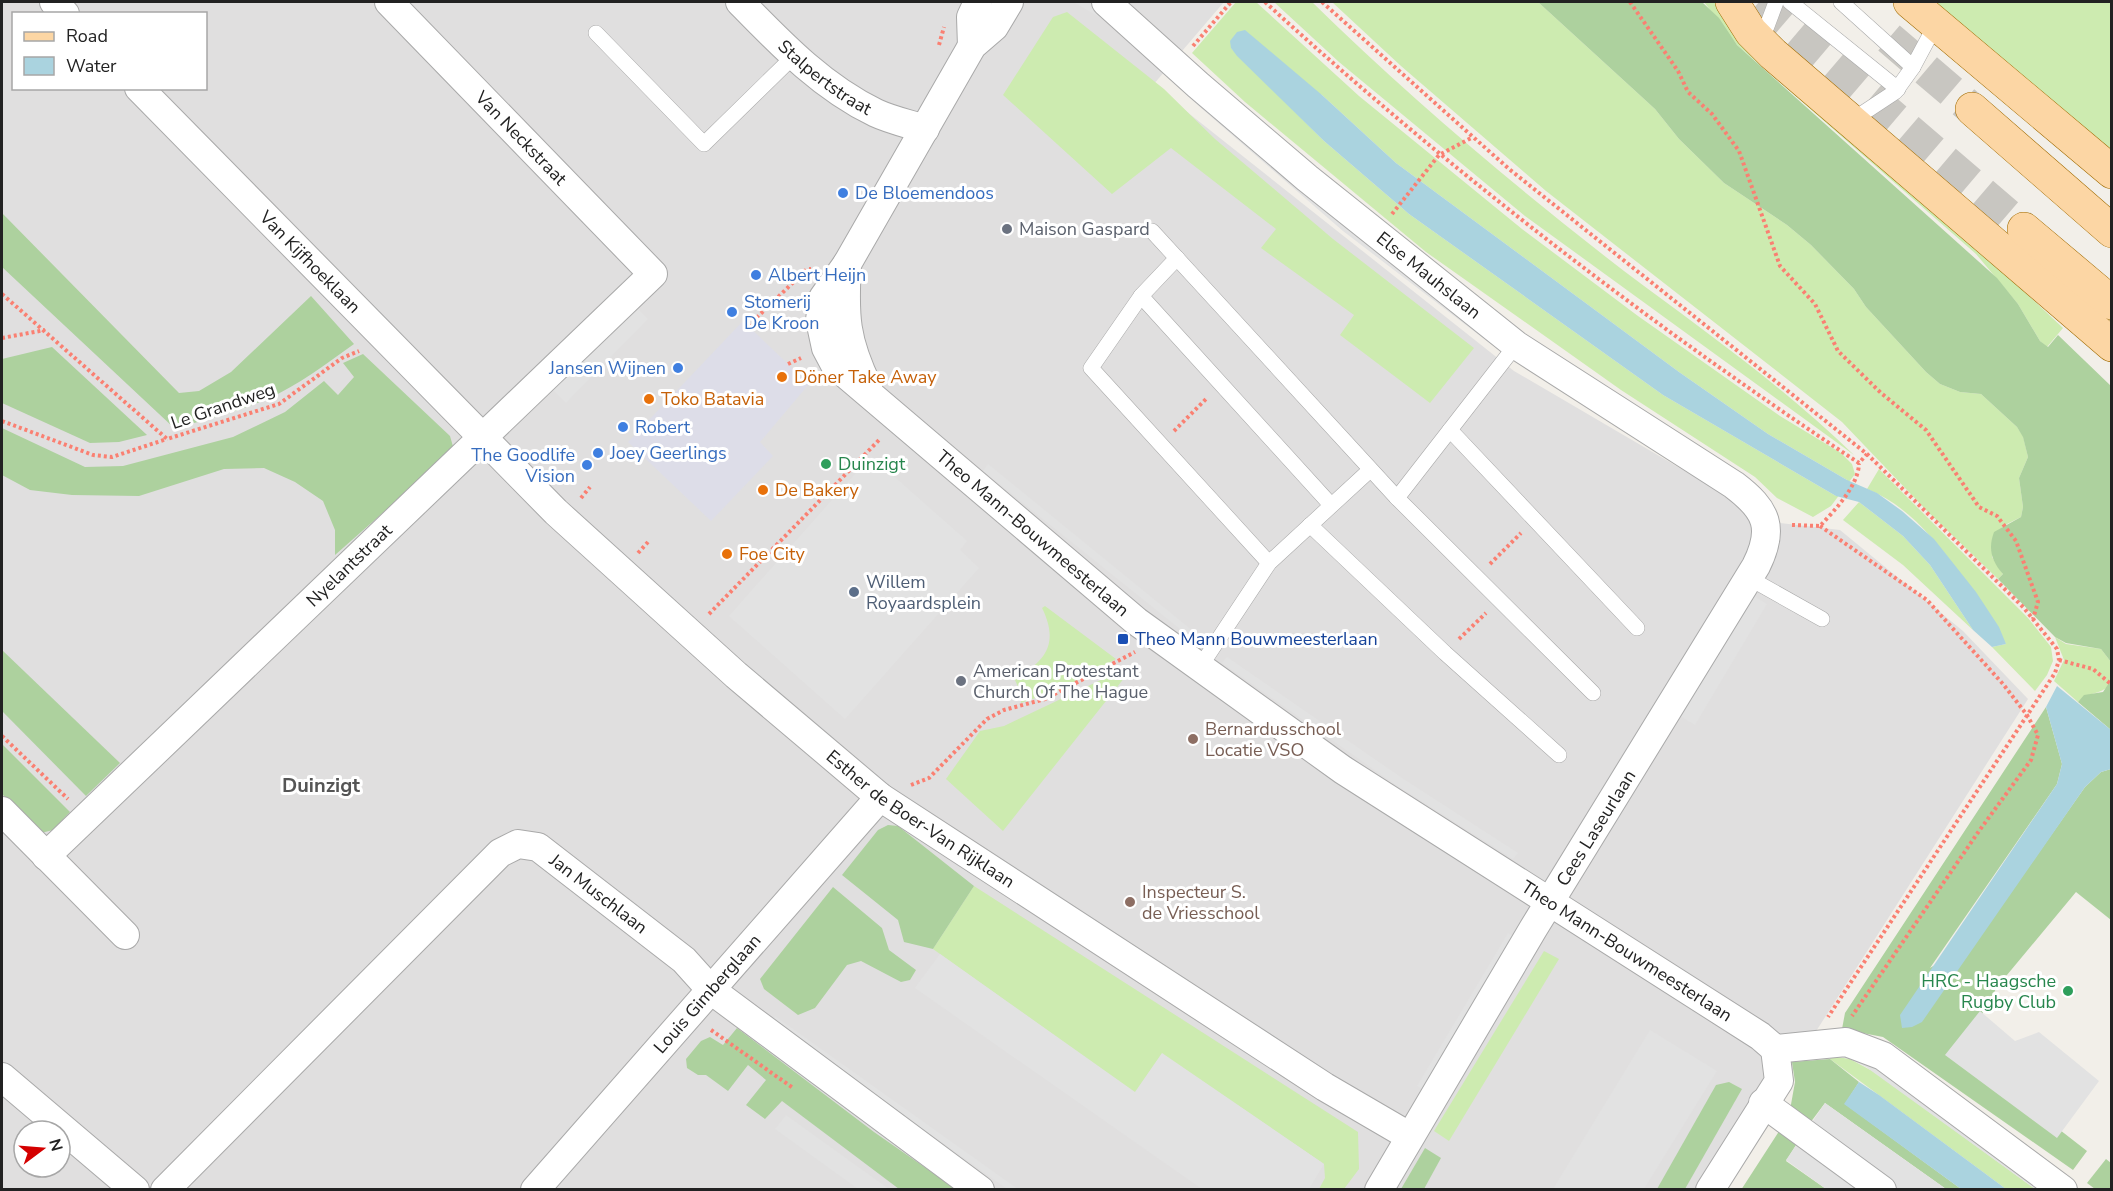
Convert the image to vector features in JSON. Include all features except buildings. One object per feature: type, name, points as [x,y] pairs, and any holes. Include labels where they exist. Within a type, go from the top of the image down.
[{"type":"main road","points":[[1732,2],[1751,32],[1761,42],[2112,345]]},
{"type":"main road","points":[[1910,2],[2112,172]]},
{"type":"main road","points":[[1972,109],[2112,231]]},
{"type":"main road","points":[[2024,229],[2112,303]]},
{"type":"street","name":"Van Neckstraat","points":[[389,2],[653,274]]},
{"type":"street","name":"Stalpertstraat","points":[[740,2],[794,56],[825,81],[877,113],[925,129]]},
{"type":"street","points":[[972,46],[971,17],[978,2]]},
{"type":"street","points":[[972,46],[994,27],[1009,2]]},
{"type":"street","name":"Else Mauhslaan","points":[[1106,2],[1176,66],[1307,178],[1516,345],[1734,485],[1754,500],[1767,525]]},
{"type":"street","name":"Theo Mann-Bouwmeesterlaan","points":[[972,46],[847,264],[845,310],[848,338],[853,356],[872,394],[1160,638],[1343,770],[1760,1036],[1775,1049]]},
{"type":"street","name":"Van Kijfhoeklaan","points":[[141,90],[482,438]]},
{"type":"street","name":"Nyelantstraat","points":[[46,856],[653,274]]},
{"type":"street","name":"Esther de Boer-Van Rijklaan","points":[[482,438],[556,512],[690,634],[880,797],[1325,1087],[1409,1136]]},
{"type":"street","name":"Cees Laseurlaan","points":[[1379,1190],[1550,902],[1749,578],[1766,546],[1767,525]]},
{"type":"street","name":"Louis Gimberglaan","points":[[546,1186],[711,990],[880,797]]},
{"type":"street","points":[[2,812],[125,935]]},
{"type":"street","name":"Jan Muschlaan","points":[[165,1190],[500,853],[518,844],[538,848],[560,863],[684,960],[711,990],[980,1190]]},
{"type":"street","points":[[1710,1190],[1779,1081],[1775,1049],[1846,1042],[1883,1056],[2063,1190]]},
{"type":"street","points":[[2,1077],[135,1190]]},
{"type":"street","points":[[1763,1103],[1882,1190]]},
{"type":"lane","points":[[1761,42],[1776,2]]},
{"type":"lane","points":[[1790,2],[1898,89]]},
{"type":"lane","points":[[1841,2],[1913,67]]},
{"type":"lane","points":[[1851,121],[1898,89],[1913,67],[1936,24]]},
{"type":"lane","points":[[596,33],[704,144],[794,56]]},
{"type":"lane","points":[[1152,231],[1370,470],[1593,693]]},
{"type":"lane","points":[[1177,258],[1141,296],[1091,368],[1269,563]]},
{"type":"lane","points":[[1141,296],[1331,506]]},
{"type":"lane","points":[[1397,498],[1516,345]]},
{"type":"lane","points":[[1450,430],[1636,628]]},
{"type":"lane","points":[[1200,667],[1269,563],[1370,470]]},
{"type":"lane","points":[[1310,525],[1444,653],[1559,755]]},
{"type":"lane","points":[[1749,578],[1821,619]]},
{"type":"path","points":[[1176,66],[1231,2]]},
{"type":"path","points":[[1265,2],[1352,81],[1439,155],[1627,301],[1781,411],[1859,463]]},
{"type":"path","points":[[1630,2],[1678,71],[1688,92],[1712,114],[1739,151],[1780,266],[1815,304],[1838,351],[1881,393],[1926,430],[1979,507],[1997,516],[2016,541],[2038,602],[2033,620]]},
{"type":"path","points":[[1396,208],[1439,155],[1473,137]]},
{"type":"path","points":[[748,326],[807,269],[847,264]]},
{"type":"path","name":"Le Grandweg","points":[[2,294],[167,439],[279,404],[342,358],[359,352],[381,336]]},
{"type":"path","points":[[2,338],[45,330]]},
{"type":"path","points":[[1160,444],[1220,384]]},
{"type":"path","points":[[690,634],[900,420]]},
{"type":"path","points":[[2,421],[93,455],[112,457],[167,439]]},
{"type":"path","points":[[1820,526],[1834,511],[1859,473],[1859,463],[1867,454]]},
{"type":"path","points":[[1476,577],[1535,520]]},
{"type":"path","points":[[1767,525],[1820,526],[1927,600],[2003,684],[2027,715],[2038,735],[2031,760],[1972,841],[1849,1021],[1846,1042]]},
{"type":"path","points":[[1444,653],[1499,600]]},
{"type":"path","points":[[880,797],[929,778],[987,718],[1004,710],[1045,699],[1096,675],[1160,638]]},
{"type":"path","points":[[2059,660],[2093,669],[2112,685]]},
{"type":"path","points":[[2,736],[87,817]]},
{"type":"shaded area","points":[[2,2],[1224,2],[1153,85],[1514,371],[1772,522],[1840,530],[1963,631],[2028,699],[1813,1036],[1724,1189],[2,1190]]},
{"type":"shaded area","points":[[1076,2],[1086,2],[1113,17],[1496,340],[1492,345],[1343,231],[1200,107],[1108,22]]},
{"type":"shaded area","points":[[632,303],[648,319],[566,403],[550,387]]},
{"type":"shaded area","points":[[743,321],[809,384],[760,442],[773,456],[711,521],[628,442]]},
{"type":"shaded area","name":"Willem Royaardsplein","points":[[871,456],[967,541],[960,550],[979,568],[845,719],[729,616]]},
{"type":"shaded area","points":[[988,464],[1199,636],[1195,641],[983,471]]},
{"type":"shaded area","points":[[1749,593],[1767,604],[1695,725],[1677,714]]},
{"type":"shaded area","points":[[1227,657],[1402,778],[1518,853],[1513,859],[1396,785],[1222,663]]},
{"type":"shaded area","points":[[1508,933],[1513,936],[1422,1089],[1417,1086]]},
{"type":"shaded area","points":[[940,954],[1135,1092],[1162,1053],[1324,1164],[1309,1189],[1202,1189],[915,988]]},
{"type":"shaded area","points":[[1980,1011],[2015,1041],[2039,1032],[2099,1081],[2057,1138],[1945,1055]]},
{"type":"shaded area","points":[[775,1016],[1018,1189],[1007,1189],[772,1021]]},
{"type":"shaded area","points":[[1650,1030],[1717,1071],[1644,1189],[1553,1189]]},
{"type":"shaded area","points":[[1852,1052],[2048,1189],[2035,1189],[1866,1067],[1850,1059],[1834,1056]]},
{"type":"shaded area","points":[[1825,1103],[1946,1189],[1826,1189],[1786,1160]]},
{"type":"shaded area","points":[[786,1115],[889,1189],[858,1189],[775,1129]]},
{"type":"green space","points":[[1236,2],[1256,2],[1359,96],[1522,229],[1638,316],[1780,416],[1841,453],[1852,464],[1855,474],[1831,506],[1813,517],[1777,498],[1755,477],[1621,390],[1426,252],[1245,102],[1192,53]],"holes":[[[1231,48],[1322,95],[1396,163],[1679,372],[1768,434],[1847,480],[1836,496],[1663,395],[1409,214],[1324,141]]]},
{"type":"green space","points":[[1274,2],[1312,2],[1386,72],[1503,174],[1624,271],[1771,382],[1854,455],[1525,216],[1339,62]]},
{"type":"green space","points":[[1332,2],[1538,2],[1655,109],[1679,139],[1724,183],[1787,225],[1811,245],[1854,289],[1866,307],[1926,372],[1940,384],[1960,392],[1981,394],[2017,427],[2023,436],[2028,457],[2019,478],[2023,507],[2021,517],[2003,526],[1992,557],[2003,574],[1998,579],[1927,511],[1842,422],[1546,191],[1401,66]]},
{"type":"green space","points":[[1538,2],[1702,2],[1719,18],[1737,45],[1997,278],[2018,304],[2040,341],[2048,347],[2058,335],[2111,386],[2111,662],[2101,649],[2066,643],[2055,637],[1998,579],[2003,574],[1992,554],[1991,543],[1994,532],[2021,517],[2023,507],[2019,478],[2028,457],[2023,437],[2017,427],[1981,394],[1960,392],[1940,384],[1926,372],[1866,307],[1854,289],[1811,245],[1787,225],[1724,183],[1679,139],[1655,109]]},
{"type":"green space","points":[[1704,2],[1717,2],[2063,328],[2047,347],[2040,341],[2018,304],[1976,254],[1737,45]]},
{"type":"green space","points":[[1924,2],[2111,2],[2111,160]]},
{"type":"green space","points":[[1067,12],[1164,89],[1215,139],[1333,239],[1474,348],[1430,403],[1340,335],[1354,315],[1261,248],[1276,229],[1171,148],[1112,194],[1003,95],[1053,17]]},
{"type":"green space","points":[[2,213],[179,393],[199,391],[231,372],[311,296],[354,344],[301,381],[267,399],[233,412],[174,428],[2,267]]},
{"type":"green space","points":[[52,347],[147,435],[119,442],[90,443],[2,403],[2,359]]},
{"type":"green space","points":[[363,354],[450,436],[454,450],[335,555],[335,530],[323,501],[295,482],[264,468],[224,469],[139,496],[72,495],[30,490],[2,475],[2,428],[85,467],[123,466],[233,437],[285,412],[324,381],[338,395],[354,377],[343,363]]},
{"type":"green space","points":[[1879,469],[2028,618],[2051,647],[2053,661],[2047,675],[2035,691],[1992,647],[2006,644],[1947,556],[1930,535],[1890,501],[1867,489]]},
{"type":"green space","points":[[1859,502],[1903,536],[1930,565],[1973,630],[1903,565],[1843,520]]},
{"type":"green space","points":[[1045,606],[1116,659],[1061,689],[1021,703],[1021,693],[1014,678],[1035,665],[1047,650],[1049,631],[1042,608]]},
{"type":"green space","points":[[2055,637],[2066,644],[2101,649],[2111,662],[2110,685],[2078,702],[2054,681],[2064,660]]},
{"type":"green space","points":[[2,650],[120,763],[86,796],[2,711]]},
{"type":"green space","points":[[1124,669],[1125,677],[1003,831],[946,779],[980,731],[1004,726]]},
{"type":"green space","points":[[2111,680],[2111,730],[2078,702],[2084,695],[2103,692]]},
{"type":"green space","points":[[2046,707],[2062,764],[2057,784],[1930,968],[1978,939],[2085,787],[2101,772],[2111,769],[2111,920],[2076,892],[1997,987],[1961,1053],[2087,1151],[2073,1170],[1883,1037],[1842,1029],[1845,1013]]},
{"type":"green space","points":[[2,744],[70,812],[53,830],[41,833],[2,794]]},
{"type":"green space","points":[[888,825],[898,826],[974,886],[933,949],[904,942],[898,920],[842,875],[878,830]]},
{"type":"green space","points":[[974,886],[1358,1132],[1359,1169],[1344,1189],[1319,1189],[1325,1178],[1324,1164],[1162,1054],[1135,1093],[933,949]]},
{"type":"green space","points":[[833,887],[882,928],[889,950],[916,970],[910,980],[901,982],[861,961],[847,965],[815,1008],[798,1015],[764,989],[760,979]]},
{"type":"green space","points":[[1544,951],[1559,959],[1449,1141],[1434,1131]]},
{"type":"green space","points":[[737,1028],[874,1132],[956,1189],[899,1189],[782,1101],[765,1119],[746,1105],[766,1080],[748,1065],[728,1091],[706,1075],[698,1075],[687,1068],[686,1059],[701,1041],[710,1037],[723,1045]]},
{"type":"green space","points":[[1831,1056],[1850,1059],[1876,1073],[2035,1189],[2006,1189],[1830,1059]]},
{"type":"green space","points":[[1830,1059],[1859,1082],[1845,1104],[1961,1189],[1946,1189],[1825,1103],[1810,1123],[1790,1110],[1795,1082],[1792,1062]]},
{"type":"green space","points":[[1729,1082],[1742,1089],[1685,1189],[1657,1189],[1716,1085]]},
{"type":"green space","points":[[1783,1125],[1801,1137],[1786,1161],[1826,1189],[1741,1190]]},
{"type":"green space","points":[[1425,1148],[1441,1158],[1424,1189],[1401,1189]]},
{"type":"green space","points":[[2106,1159],[2111,1163],[2111,1189],[2095,1189],[2087,1183]]},
{"type":"water","points":[[1245,30],[1322,95],[1396,163],[1679,372],[1768,434],[1847,480],[1877,493],[1902,511],[1934,539],[1976,592],[1999,627],[2006,644],[1992,647],[1973,630],[1930,565],[1903,536],[1859,502],[1836,496],[1663,395],[1409,214],[1324,141],[1237,56],[1231,48],[1230,41],[1237,32]]},
{"type":"water","points":[[2057,686],[2111,730],[2111,769],[2101,772],[2085,787],[1922,1022],[1912,1027],[1902,1028],[1900,1015],[2057,784],[2062,764],[2046,707]]},
{"type":"water","points":[[1859,1082],[2006,1189],[1961,1189],[1844,1104]]},
{"type":"tunnel","points":[[1759,2],[2024,229]]},
{"type":"tunnel","points":[[1889,38],[1972,109]]},
{"type":"place","name":"De Bloemendoos","points":[[843,193]]},
{"type":"place","name":"Maison Gaspard","points":[[1007,229]]},
{"type":"place","name":"Albert Heijn","points":[[756,275]]},
{"type":"place","name":"Stomerij De Kroon","points":[[732,312]]},
{"type":"place","name":"Jansen Wijnen","points":[[678,368]]},
{"type":"place","name":"Döner Take Away","points":[[782,377]]},
{"type":"place","name":"Toko Batavia","points":[[649,399]]},
{"type":"place","name":"Robert","points":[[623,427]]},
{"type":"place","name":"Joey Geerlings","points":[[598,453]]},
{"type":"place","name":"Duinzigt","points":[[826,464]]},
{"type":"place","name":"The Goodlife Vision","points":[[587,465]]},
{"type":"place","name":"De Bakery","points":[[763,490]]},
{"type":"place","name":"Foe City","points":[[727,554]]},
{"type":"place","name":"Willem Royaardsplein","points":[[854,592]]},
{"type":"place","name":"Theo Mann Bouwmeesterlaan","points":[[1123,639]]},
{"type":"place","name":"American Protestant Church Of The Hague","points":[[961,681]]},
{"type":"place","name":"Bernardusschool Locatie VSO","points":[[1193,739]]},
{"type":"place","name":"Inspecteur S. de Vriesschool","points":[[1130,902]]},
{"type":"place","name":"HRC - Haagsche Rugby Club","points":[[2068,991]]},
{"type":"district","name":"Duinzigt","points":[[321,785]]}]
